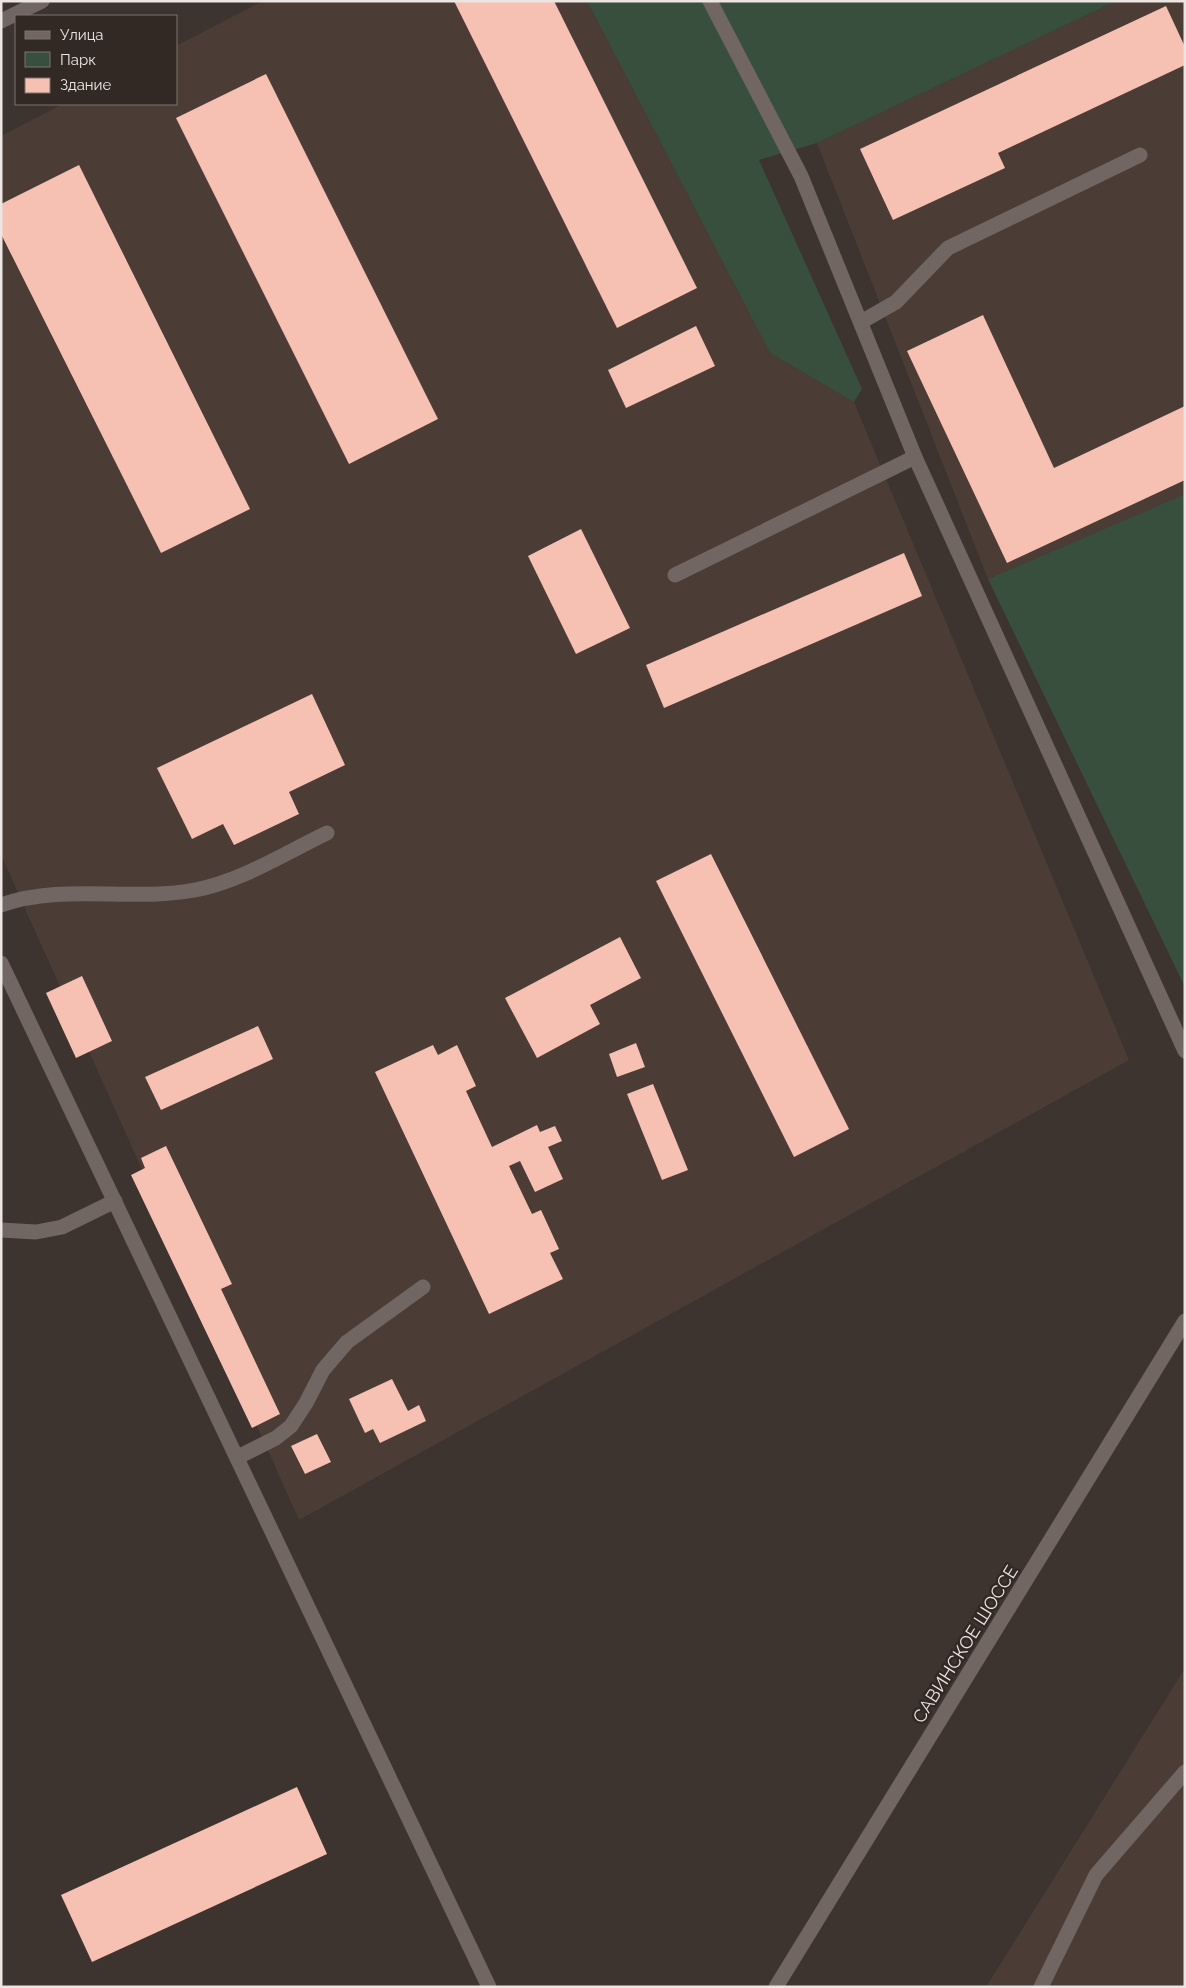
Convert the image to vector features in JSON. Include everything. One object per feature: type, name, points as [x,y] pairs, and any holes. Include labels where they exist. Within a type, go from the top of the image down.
[{"type":"street","points":[[1,21],[42,1]]},
{"type":"street","points":[[710,1],[801,176],[915,457],[1185,1051]]},
{"type":"street","points":[[861,322],[896,302],[948,248],[1140,155]]},
{"type":"street","points":[[674,576],[915,457]]},
{"type":"street","points":[[1,905],[32,897],[59,894],[155,893],[194,890],[228,881],[328,833]]},
{"type":"street","points":[[1,963],[489,1987]]},
{"type":"street","points":[[1,1230],[36,1232],[62,1227],[115,1201]]},
{"type":"street","points":[[238,1457],[276,1438],[291,1426],[306,1403],[323,1370],[347,1342],[423,1287]]},
{"type":"street","name":"САВИНСКОЕ ШОССЕ","points":[[776,1987],[1185,1321]]},
{"type":"street","points":[[1041,1987],[1096,1875],[1185,1772]]},
{"type":"shaded area","points":[[263,1],[587,1],[770,353],[854,402],[1129,1060],[299,1520],[1,855],[1,136],[61,105],[178,105],[178,45]]},
{"type":"shaded area","points":[[1116,1],[1185,1],[1185,494],[988,579],[817,143]]},
{"type":"shaded area","points":[[1185,1668],[1185,1987],[986,1987]]},
{"type":"green space","points":[[587,1],[1116,1],[817,143],[759,160],[862,389],[854,402],[770,353]]},
{"type":"green space","points":[[1185,494],[1185,987],[988,579]]},
{"type":"building","points":[[454,1],[554,1],[697,288],[617,328]]},
{"type":"building","points":[[1166,6],[1185,47],[1185,65],[998,153],[1005,168],[893,220],[860,149]]},
{"type":"building","points":[[266,74],[438,419],[349,464],[176,118]]},
{"type":"building","points":[[79,165],[250,509],[161,553],[1,234],[1,204]]},
{"type":"building","points":[[983,315],[1054,468],[1185,406],[1185,480],[1007,563],[907,351]]},
{"type":"building","points":[[696,326],[715,366],[626,408],[608,370]]},
{"type":"building","points":[[581,529],[630,628],[576,654],[528,556]]},
{"type":"building","points":[[904,553],[922,596],[664,708],[646,665]]},
{"type":"building","points":[[312,694],[345,765],[289,792],[299,814],[234,845],[223,824],[192,839],[157,768]]},
{"type":"building","points":[[711,854],[849,1129],[794,1157],[656,881]]},
{"type":"building","points":[[620,937],[641,978],[590,1005],[600,1024],[537,1058],[505,998]]},
{"type":"building","points":[[82,976],[112,1041],[76,1058],[46,993]]},
{"type":"building","points":[[258,1026],[273,1059],[161,1110],[145,1077]]},
{"type":"building","points":[[636,1043],[645,1067],[617,1077],[609,1054]]},
{"type":"building","points":[[433,1045],[438,1055],[457,1045],[476,1086],[466,1091],[492,1147],[537,1125],[540,1132],[555,1126],[562,1141],[548,1147],[563,1179],[535,1192],[520,1161],[509,1166],[532,1214],[541,1210],[559,1249],[550,1253],[563,1279],[489,1314],[375,1072]]},
{"type":"building","points":[[653,1084],[688,1170],[662,1180],[627,1094]]},
{"type":"building","points":[[166,1146],[232,1284],[221,1289],[280,1414],[252,1428],[131,1175],[145,1168],[141,1158]]},
{"type":"building","points":[[392,1379],[408,1411],[419,1405],[426,1421],[380,1443],[373,1429],[365,1433],[349,1399]]},
{"type":"building","points":[[317,1434],[331,1462],[305,1474],[291,1446]]},
{"type":"building","points":[[297,1787],[327,1854],[92,1962],[61,1895]]}]
